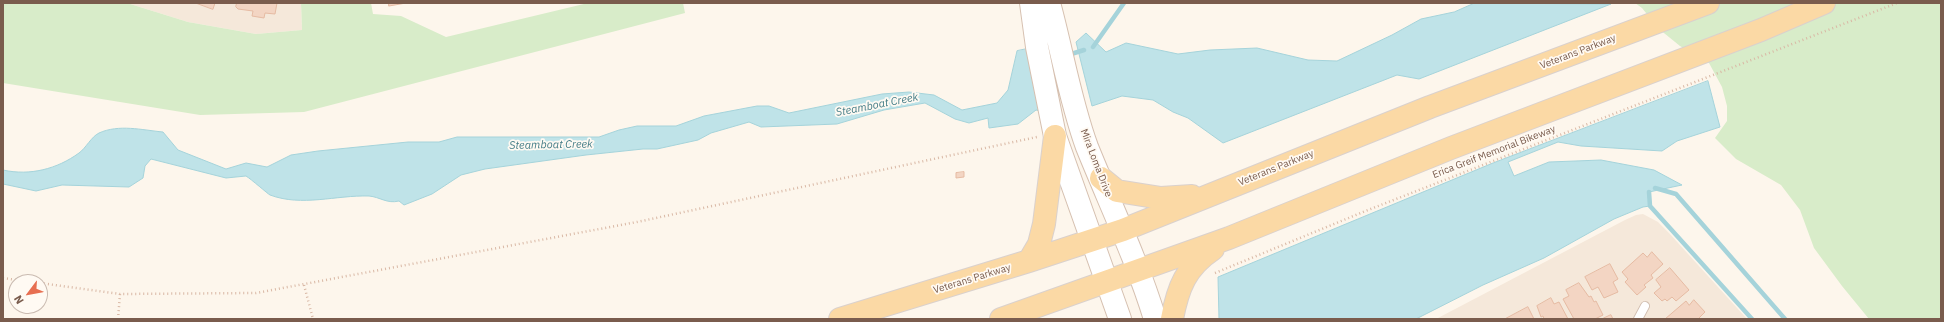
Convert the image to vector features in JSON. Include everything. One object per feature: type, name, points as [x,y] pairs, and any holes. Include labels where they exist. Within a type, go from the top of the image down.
[{"type":"main road","name":"Veterans Parkway","points":[[840,319],[1029,261],[1123,230],[1430,107],[1708,3]]},
{"type":"main road","points":[[1001,319],[1228,238],[1451,148],[1761,30],[1824,3]]},
{"type":"main road","points":[[1029,261],[1039,244],[1044,224],[1047,136]]},
{"type":"main road","points":[[1101,178],[1117,191],[1161,198],[1207,196]]},
{"type":"main road","points":[[1172,319],[1175,302],[1186,274],[1199,258],[1228,238]]},
{"type":"street","points":[[1031,3],[1037,47],[1050,114],[1047,136],[1092,240],[1120,319]]},
{"type":"street","name":"Mira Loma Drive","points":[[1049,3],[1087,146],[1123,230],[1155,319]]},
{"type":"lane","points":[[1638,319],[1645,306]]},
{"type":"path","name":"Erica Greif Memorial Bikeway","points":[[1214,273],[1375,207],[1897,3]]},
{"type":"path","points":[[48,284],[120,294],[256,294],[637,222],[1047,136]]},
{"type":"path","points":[[304,285],[309,309],[313,319]]},
{"type":"path","points":[[118,319],[120,294]]},
{"type":"shaded area","points":[[127,3],[301,3],[302,30],[256,34],[188,22]]},
{"type":"shaded area","points":[[1643,214],[1658,222],[1669,233],[1747,319],[1436,319],[1625,220],[1636,215]]},
{"type":"green space","points":[[3,3],[127,3],[188,22],[256,34],[302,30],[301,3],[371,3],[373,14],[401,16],[446,37],[588,3],[683,3],[685,13],[304,112],[200,115],[3,83]]},
{"type":"green space","points":[[1635,3],[1941,3],[1941,319],[1869,319],[1814,248],[1800,210],[1781,185],[1736,159],[1715,138],[1727,121],[1727,106],[1722,87],[1709,63],[1680,46],[1659,29],[1642,8]]},
{"type":"water","points":[[1475,3],[1611,4],[1419,79],[1397,75],[1223,143],[1188,118],[1173,112],[1153,100],[1122,96],[1092,106],[1076,42],[1086,33],[1106,52],[1126,43],[1178,54],[1210,50],[1257,48],[1308,60],[1337,61],[1392,35],[1421,19],[1454,12]]},
{"type":"water","points":[[1042,46],[1059,115],[1036,110],[1018,124],[989,128],[988,118],[969,123],[955,119],[925,103],[884,110],[837,124],[761,127],[749,122],[711,133],[698,140],[657,149],[586,155],[485,169],[461,175],[432,194],[404,205],[399,201],[391,202],[369,196],[319,200],[294,200],[282,198],[270,195],[246,176],[226,178],[151,159],[145,166],[143,178],[129,187],[62,185],[36,191],[3,184],[3,170],[23,172],[43,170],[52,167],[71,159],[99,133],[107,130],[123,128],[163,132],[178,150],[226,169],[246,163],[267,167],[291,155],[318,151],[408,142],[439,142],[457,137],[599,137],[637,126],[676,126],[704,116],[757,106],[769,106],[789,113],[882,94],[909,92],[934,95],[962,110],[997,103],[1008,90],[1017,51]]},
{"type":"water","points":[[1708,81],[1720,127],[1677,141],[1662,151],[1581,146],[1558,142],[1508,162],[1514,176],[1549,162],[1601,160],[1654,170],[1682,185],[1649,192],[1650,206],[1643,207],[1614,219],[1544,258],[1483,285],[1416,319],[1219,319],[1218,277],[1493,163]]},
{"type":"building","points":[[196,3],[215,3],[213,9]]},
{"type":"building","points":[[237,3],[277,3],[275,14],[265,13],[264,18],[252,16],[253,11],[238,9],[236,7]]},
{"type":"building","points":[[389,3],[406,3],[389,6]]},
{"type":"building","points":[[964,172],[964,177],[956,178],[956,173]]},
{"type":"building","points":[[1652,252],[1663,264],[1651,275],[1653,278],[1644,285],[1646,287],[1637,295],[1625,282],[1628,279],[1622,272],[1643,253],[1647,257]]},
{"type":"building","points":[[1610,264],[1618,279],[1613,282],[1618,292],[1604,298],[1598,287],[1592,290],[1585,277]]},
{"type":"building","points":[[1670,268],[1689,290],[1676,301],[1672,297],[1667,301],[1665,299],[1662,301],[1654,293],[1661,287],[1656,280]]},
{"type":"building","points":[[1579,283],[1589,297],[1591,296],[1594,302],[1596,301],[1603,315],[1595,319],[1574,319],[1563,299],[1569,296],[1566,290]]},
{"type":"building","points":[[1551,298],[1554,304],[1559,302],[1568,319],[1544,319],[1543,316],[1541,317],[1537,306]]},
{"type":"building","points":[[1694,300],[1705,312],[1698,319],[1665,319],[1686,301],[1689,305]]},
{"type":"building","points":[[1528,307],[1534,319],[1505,319]]},
{"type":"building","points":[[1611,315],[1613,319],[1602,319]]},
{"type":"waterway","name":"Steamboat Creek","points":[[1093,47],[1124,3]]},
{"type":"waterway","name":"Steamboat Creek","points":[[1068,55],[1084,50]]},
{"type":"waterway","points":[[1655,188],[1676,194],[1785,319]]},
{"type":"waterway","points":[[1649,192],[1650,206],[1752,319]]}]
